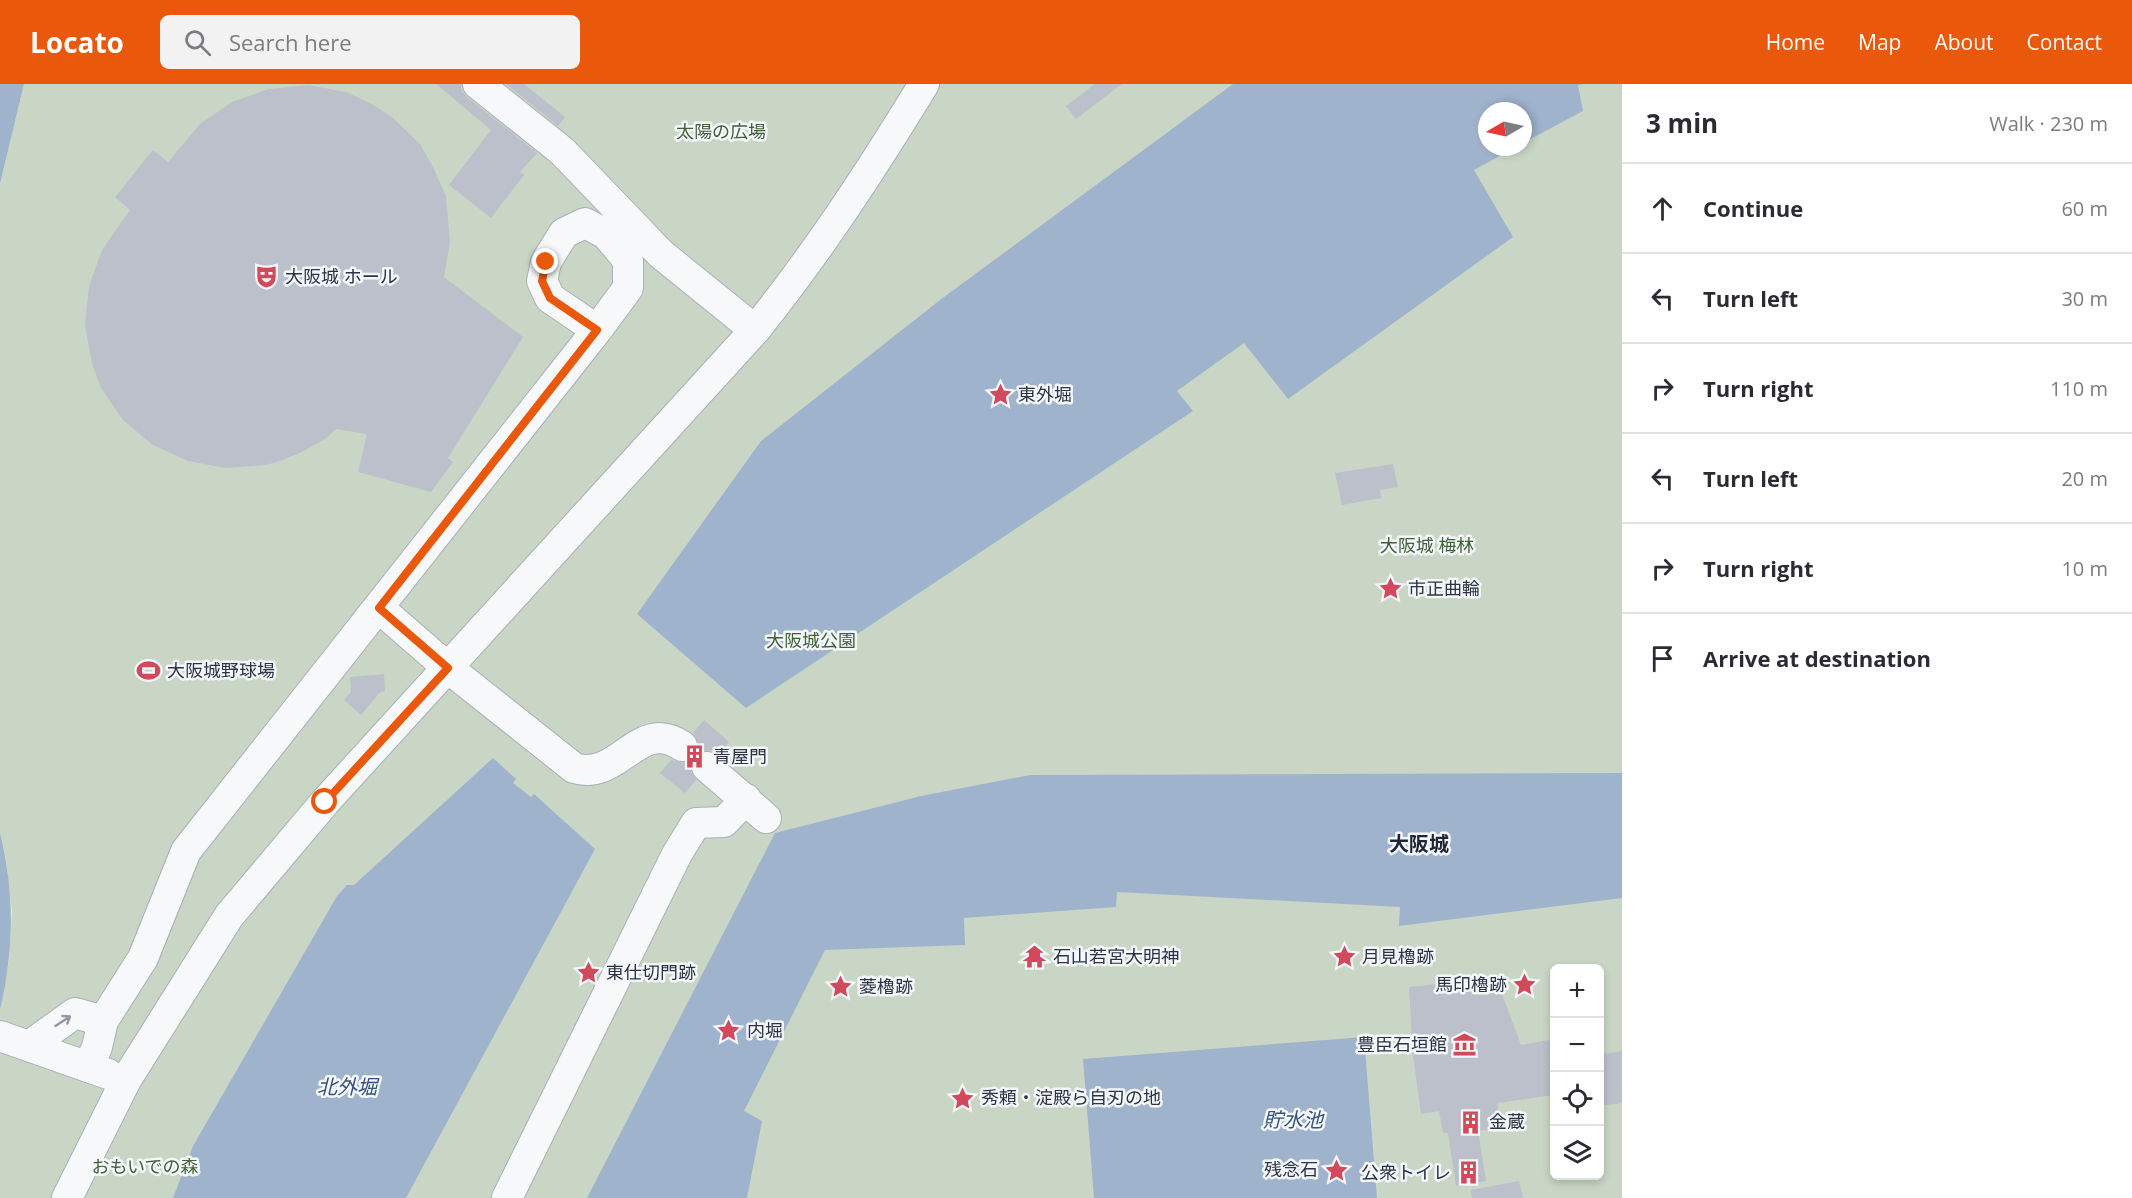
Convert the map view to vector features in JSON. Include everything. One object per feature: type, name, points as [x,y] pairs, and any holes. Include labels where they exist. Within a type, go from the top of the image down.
[{"type":"street","points":[[478,84],[562,151],[661,254],[755,330]]},
{"type":"street","points":[[67,1198],[126,1080],[229,916],[325,802],[755,330],[796,279],[869,173],[924,84]]},
{"type":"street","points":[[88,1067],[97,1047],[103,1021],[143,958],[186,851],[597,330]]},
{"type":"street","points":[[379,608],[448,668],[574,768],[584,771],[603,768],[651,739],[673,740],[682,746]]},
{"type":"street","points":[[507,1198],[677,854],[696,822],[724,822],[756,809],[707,767]]},
{"type":"street","points":[[14,1041],[75,1013],[103,1021]]},
{"type":"street","points":[[14,1041],[126,1080]]},
{"type":"green space","name":"大阪城公園","points":[[24,84],[1622,84],[1622,1198],[0,1198],[0,1010],[9,961],[12,911],[6,859],[0,833],[0,184]]},
{"type":"water","points":[[0,84],[24,84],[0,184]]},
{"type":"water","name":"東外堀","points":[[1233,84],[1584,84],[1578,85],[1583,111],[1532,138],[1532,102],[1478,102],[1478,156],[1500,156],[1474,170],[1513,237],[1288,399],[1244,343],[1177,391],[1193,411],[746,708],[637,614],[761,441],[940,300]]},
{"type":"water","name":"北外堀","points":[[493,758],[516,779],[513,783],[531,797],[534,794],[595,849],[406,1198],[173,1198],[193,1146],[337,896],[347,885],[354,885]]},
{"type":"water","name":"内堀","points":[[1622,773],[1622,898],[1399,926],[1400,907],[1117,892],[1116,907],[964,918],[965,945],[825,950],[744,1111],[762,1121],[747,1198],[587,1198],[775,833],[921,796],[1030,775]]},
{"type":"water","points":[[0,833],[8,878],[11,922],[8,965],[0,1010]]},
{"type":"water","name":"貯水池","points":[[1364,1037],[1377,1198],[1094,1198],[1083,1059]]},
{"type":"building","points":[[436,84],[461,84],[462,91],[467,97],[537,153],[520,172],[524,175],[491,218],[449,185],[491,130]]},
{"type":"building","points":[[506,84],[524,84],[565,117],[558,126]]},
{"type":"building","points":[[1095,84],[1122,84],[1076,119],[1066,106]]},
{"type":"building","name":"大阪城 ホール","points":[[308,85],[346,92],[370,103],[392,117],[420,144],[446,196],[450,242],[444,277],[523,337],[448,458],[453,462],[431,492],[358,472],[367,434],[336,429],[325,439],[302,452],[265,465],[226,468],[188,461],[153,445],[123,420],[101,388],[92,364],[85,325],[89,286],[102,250],[130,210],[115,197],[153,150],[168,162],[200,124],[232,102],[269,89]]},
{"type":"building","points":[[1393,464],[1398,487],[1380,490],[1381,498],[1342,505],[1335,473]]},
{"type":"building","points":[[384,674],[385,691],[380,692],[361,715],[344,700],[351,692],[350,677]]},
{"type":"building","points":[[704,720],[729,742],[719,754],[710,750],[698,753],[699,744],[693,733]]},
{"type":"building","points":[[671,760],[683,763],[692,760],[691,772],[696,780],[685,793],[660,773]]},
{"type":"building","name":"豊臣石垣館","points":[[1496,978],[1521,1045],[1550,1040],[1550,1096],[1497,1103],[1501,1128],[1478,1131],[1486,1181],[1456,1186],[1448,1133],[1443,1133],[1439,1111],[1421,1114],[1413,1056],[1409,987]]},
{"type":"building","points":[[1622,1051],[1622,1103],[1604,1105],[1604,1054]]},
{"type":"building","points":[[1519,1181],[1523,1198],[1472,1198],[1471,1190]]},
{"type":"place","name":"大阪城 ホール","points":[[267,277]]},
{"type":"place","name":"東外堀","points":[[1000,395]]},
{"type":"place","name":"市正曲輪","points":[[1390,589]]},
{"type":"place","name":"大阪城野球場","points":[[149,671]]},
{"type":"place","name":"青屋門","points":[[695,757]]},
{"type":"place","name":"石山若宮大明神","points":[[1035,957]]},
{"type":"place","name":"月見櫓跡","points":[[1344,957]]},
{"type":"place","name":"東仕切門跡","points":[[588,973]]},
{"type":"place","name":"馬印櫓跡","points":[[1525,985]]},
{"type":"place","name":"菱櫓跡","points":[[841,987]]},
{"type":"place","name":"内堀","points":[[729,1031]]},
{"type":"place","name":"豊臣石垣館","points":[[1465,1045]]},
{"type":"place","name":"秀頼・淀殿ら自刃の地","points":[[963,1098]]},
{"type":"place","name":"金蔵","points":[[1471,1122]]},
{"type":"place","name":"残念石","points":[[1336,1170]]},
{"type":"place","name":"公衆トイレ","points":[[1469,1173]]},
{"type":"district","name":"大阪城","points":[[1419,844]]},
{"type":"route","points":[[325,802],[448,668],[379,608],[597,330],[550,298],[542,281],[546,262]]},
{"type":"park label","name":"太陽の広場","points":[[721,132]]},
{"type":"park label","name":"大阪城 梅林","points":[[1427,546]]},
{"type":"park label","name":"おもいでの森","points":[[145,1167]]}]
